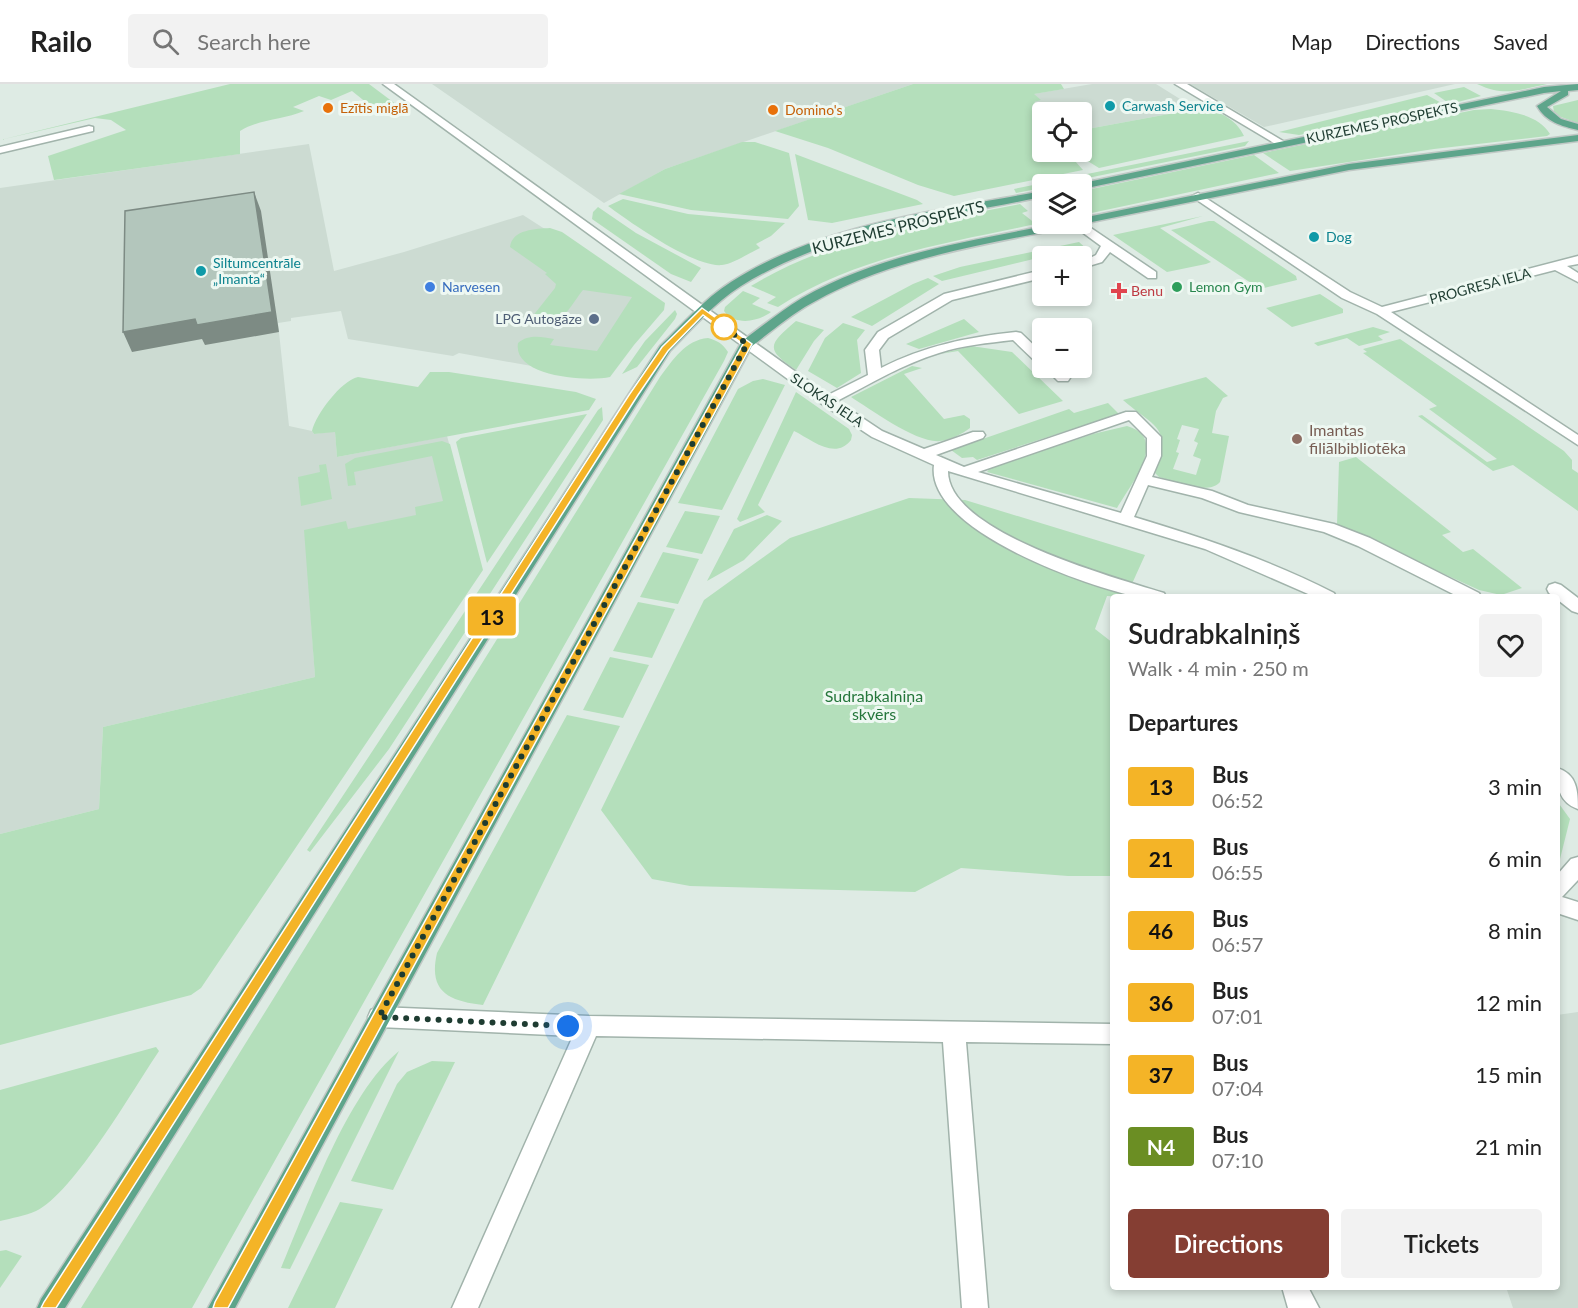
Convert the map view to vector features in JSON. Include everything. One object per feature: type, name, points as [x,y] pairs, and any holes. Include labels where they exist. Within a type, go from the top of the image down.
[{"type":"main road","name":"KURZEMES PROSPEKTS","points":[[1092,184],[1544,90],[1573,88]]},
{"type":"main road","points":[[1573,88],[1542,106],[1545,114],[1554,120],[1578,127]]},
{"type":"main road","points":[[1092,219],[1348,167],[1578,138]]},
{"type":"main road","name":"KURZEMES PROSPEKTS","points":[[50,1308],[665,349],[702,311],[736,284],[781,259],[874,230],[1032,196]]},
{"type":"main road","name":"KURZEMES PROSPEKTS","points":[[221,1308],[747,344],[786,314],[813,297],[870,271],[921,256],[1032,232]]},
{"type":"street","name":"SLOKAS IELA","points":[[388,84],[747,344],[877,434],[963,472],[1211,545],[1322,594]]},
{"type":"street","points":[[1180,84],[1283,144]]},
{"type":"street","points":[[0,150],[88,129]]},
{"type":"street","points":[[1198,196],[1346,295],[1381,311],[1578,441]]},
{"type":"street","points":[[1090,234],[1106,247],[1127,257],[1152,276]]},
{"type":"street","points":[[1092,263],[1103,256],[1106,247]]},
{"type":"street","name":"PROGRESA IELA","points":[[1381,311],[1578,260]]},
{"type":"street","points":[[1556,265],[1578,278]]},
{"type":"street","points":[[875,376],[872,351],[883,336],[948,297],[1032,276]]},
{"type":"street","points":[[827,401],[875,376],[934,350],[969,341],[1016,336],[1032,351]]},
{"type":"street","points":[[963,472],[1131,415],[1154,437],[1154,456],[1126,519]]},
{"type":"street","points":[[921,455],[978,435]]},
{"type":"street","points":[[942,464],[942,485],[955,502],[974,521],[1001,540],[1039,558],[1149,594]]},
{"type":"street","points":[[1145,480],[1207,494],[1244,509],[1328,528],[1364,542],[1467,594]]},
{"type":"street","points":[[1555,589],[1578,607]]},
{"type":"street","points":[[1560,779],[1578,801]]},
{"type":"street","points":[[1560,886],[1578,865]]},
{"type":"street","points":[[1560,905],[1578,911]]},
{"type":"street","points":[[379,1017],[589,1026],[1110,1034]]},
{"type":"street","points":[[465,1308],[589,1026]]},
{"type":"street","points":[[954,1032],[975,1308]]},
{"type":"street","points":[[1295,1290],[1298,1300],[1306,1308]]},
{"type":"shaded area","points":[[432,84],[913,84],[665,169],[604,203]]},
{"type":"shaded area","points":[[1092,84],[1156,84],[1196,109],[1092,128],[1092,102],[1034,102],[1040,100],[1033,94]]},
{"type":"shaded area","points":[[1190,84],[1455,84],[1264,127]]},
{"type":"shaded area","points":[[309,144],[334,271],[523,215],[643,292],[587,376],[459,353],[453,356],[348,339],[341,311],[291,318],[291,321],[278,323],[289,426],[312,431],[314,434],[335,431],[337,457],[447,436],[467,510],[306,543],[315,677],[103,727],[99,809],[0,834],[0,188]]},
{"type":"shaded area","points":[[1578,1012],[1578,1308],[1513,1308],[1507,1290],[1560,1290],[1560,1015]]},
{"type":"green space","points":[[230,84],[369,84],[397,105],[391,109],[379,109],[368,104],[352,91],[331,100],[319,96],[293,107],[304,111],[255,124],[240,131],[240,154],[54,180],[48,156],[126,130],[111,120],[95,118],[0,140]]},
{"type":"green space","points":[[913,84],[1061,84],[1064,89],[1034,94],[1041,100],[1032,102],[1032,162],[1076,162],[1083,170],[1063,174],[1032,174],[1032,180],[954,196],[918,185],[828,148],[775,131]]},
{"type":"green space","points":[[1477,84],[1547,84],[1504,91]]},
{"type":"green space","points":[[1464,87],[1481,96],[1450,104],[1434,93]]},
{"type":"green space","points":[[1427,95],[1445,105],[1299,135],[1279,132]]},
{"type":"green space","points":[[1578,100],[1578,123],[1554,112],[1553,106]]},
{"type":"green space","points":[[1203,109],[1224,115],[1236,124],[1244,136],[1099,168],[1089,162],[1092,162],[1092,128]]},
{"type":"green space","points":[[1491,109],[1532,118],[1550,134],[1290,171],[1263,153],[1474,110]]},
{"type":"green space","points":[[1249,141],[1245,146],[1092,177],[1092,174],[1087,174]]},
{"type":"green space","points":[[742,142],[755,142],[789,153],[799,206],[788,219],[691,210],[619,194],[665,169]]},
{"type":"green space","points":[[795,154],[923,204],[832,223],[808,220]]},
{"type":"green space","points":[[1254,155],[1279,173],[1092,213],[1092,189]]},
{"type":"green space","points":[[1032,185],[1032,190],[1016,193],[1014,189]]},
{"type":"green space","points":[[623,199],[688,214],[785,223],[771,236],[756,244],[760,248],[726,264],[710,264],[664,243],[608,206]]},
{"type":"green space","points":[[1020,204],[1028,211],[1022,213],[1032,221],[1032,225],[936,245],[870,264],[808,290],[778,307],[767,303],[776,297],[751,286],[814,255],[881,233]]},
{"type":"green space","points":[[598,207],[636,233],[701,268],[691,282],[671,274],[592,219],[593,212]]},
{"type":"green space","points":[[1203,216],[1160,228],[1211,262],[1206,264],[1167,272],[1113,235]]},
{"type":"green space","points":[[1214,221],[1296,276],[1297,280],[1260,289],[1171,230]]},
{"type":"green space","points":[[550,228],[562,232],[665,303],[664,310],[610,377],[586,379],[554,375],[527,363],[519,354],[518,343],[526,338],[535,337],[554,339],[550,345],[597,351],[632,297],[583,290],[563,317],[557,321],[542,325],[534,322],[532,317],[556,284],[545,274],[547,273],[510,247],[512,241],[520,233]]},
{"type":"green space","points":[[1079,242],[1083,246],[1060,246]]},
{"type":"green space","points":[[1032,252],[1032,259],[942,281],[933,276],[960,267]]},
{"type":"green space","points":[[928,278],[939,284],[872,326],[851,317],[913,284]]},
{"type":"green space","points":[[743,291],[760,298],[752,304],[771,312],[747,321],[740,321],[729,316],[724,311],[725,307]]},
{"type":"green space","points":[[1320,294],[1343,309],[1343,313],[1292,327],[1266,308]]},
{"type":"green space","points":[[675,310],[677,314],[675,319],[637,367],[622,374],[645,341]]},
{"type":"green space","points":[[964,319],[979,332],[919,349],[906,344]]},
{"type":"green space","points":[[796,321],[824,330],[814,341],[796,370],[779,357],[774,346],[780,335]]},
{"type":"green space","points":[[843,323],[865,330],[857,340],[861,373],[837,388],[808,371],[825,338]]},
{"type":"green space","points":[[1373,327],[1390,332],[1378,336],[1383,340],[1359,346],[1347,338],[1318,346],[1314,343]]},
{"type":"green space","points":[[708,338],[724,346],[728,352],[724,361],[192,1308],[81,1308],[660,377],[686,347]]},
{"type":"green space","points":[[1400,339],[1564,451],[1572,460],[1572,469],[1578,473],[1578,511],[1513,465],[1493,471],[1418,416],[1422,415],[1487,462],[1497,459],[1429,409],[1437,406],[1363,353],[1367,352],[1363,349]]},
{"type":"green space","points":[[971,346],[1012,352],[1032,371],[1032,378],[1039,378],[1063,401],[1019,414],[958,351],[940,354]]},
{"type":"green space","points":[[912,366],[922,368],[904,374],[944,419],[964,415],[970,419],[970,428],[940,441],[919,437],[894,425],[851,397]]},
{"type":"green space","points":[[430,372],[449,372],[576,392],[596,399],[589,410],[337,457],[335,432],[314,434],[312,431],[318,416],[330,399],[351,380],[358,377],[418,387]]},
{"type":"green space","points":[[1206,377],[1228,396],[1223,398],[1216,411],[1212,433],[1229,436],[1220,482],[1208,488],[1199,488],[1159,477],[1155,473],[1162,445],[1158,429],[1123,400]],"holes":[[[1182,425],[1199,429],[1194,441],[1198,443],[1193,456],[1201,459],[1196,475],[1173,469],[1179,453],[1176,452],[1180,440],[1177,439]]]},
{"type":"green space","points":[[763,379],[785,385],[722,510],[678,503],[738,389],[753,381]]},
{"type":"green space","points":[[796,392],[849,429],[852,435],[851,440],[838,449],[830,448],[815,443],[794,431],[758,505],[765,512],[740,522],[737,519]]},
{"type":"green space","points":[[1108,403],[1119,414],[977,460],[973,457],[962,458],[951,450],[1069,409],[1074,413]]},
{"type":"green space","points":[[602,407],[603,420],[389,749],[310,852],[307,850]]},
{"type":"green space","points":[[587,414],[487,563],[456,442],[461,438]]},
{"type":"green space","points":[[1127,426],[1139,432],[1145,441],[1146,451],[1137,475],[1117,508],[987,472],[991,467],[1093,434]]},
{"type":"green space","points":[[442,441],[450,444],[483,570],[201,988],[191,995],[0,1045],[0,834],[99,809],[103,727],[315,677],[304,530],[346,521],[348,529],[416,515],[415,507],[443,501],[432,456],[354,472],[356,485],[348,486],[345,464],[355,458]]},
{"type":"green space","points":[[1356,457],[1451,532],[1442,535],[1463,552],[1473,549],[1522,588],[1504,594],[1479,590],[1337,525],[1339,462]]},
{"type":"green space","points":[[326,464],[332,499],[301,506],[298,477],[320,472],[319,465]]},
{"type":"green space","name":"Sudrabkalniņa skvērs","points":[[909,498],[965,500],[1145,555],[1127,594],[1107,596],[1095,629],[1110,641],[1110,876],[1068,876],[961,868],[915,892],[690,886],[652,879],[601,810],[704,600],[790,538]]},
{"type":"green space","points":[[685,511],[720,516],[702,554],[666,547]]},
{"type":"green space","points":[[767,515],[782,521],[744,560],[707,581],[734,529]]},
{"type":"green space","points":[[663,552],[699,559],[678,604],[640,597]]},
{"type":"green space","points":[[638,602],[675,609],[652,658],[613,651]]},
{"type":"green space","points":[[610,657],[649,665],[623,718],[583,710]]},
{"type":"green space","points":[[567,715],[620,726],[483,1005],[460,1001],[444,992],[439,986],[435,966],[437,953]]},
{"type":"green space","points":[[1560,805],[1570,819],[1560,859]]},
{"type":"green space","points":[[156,1047],[159,1051],[119,1113],[85,1163],[67,1184],[51,1201],[36,1211],[0,1221],[0,1090]]},
{"type":"green space","points":[[399,1051],[290,1269],[281,1268],[316,1183],[346,1122],[362,1094],[380,1070]]},
{"type":"green space","points":[[432,1061],[455,1062],[393,1190],[351,1181],[397,1084],[407,1072]]},
{"type":"green space","points":[[340,1202],[383,1209],[335,1308],[288,1308]]},
{"type":"green space","points":[[6,1250],[22,1256],[0,1288],[0,1251]]},
{"type":"building","name":"Siltumcentrāle „Imanta“","points":[[254,192],[272,312],[197,325],[195,319],[123,332],[125,211]]},
{"type":"bus line","name":"13","points":[[50,1308],[634,395],[665,349],[702,311],[747,344],[221,1308]]},
{"type":"place","name":"Carwash Service","points":[[1110,106]]},
{"type":"place","name":"Ezītis miglā","points":[[328,108]]},
{"type":"place","name":"Domino's","points":[[773,110]]},
{"type":"place","name":"Dog","points":[[1314,237]]},
{"type":"place","name":"Siltumcentrāle „Imanta“","points":[[201,271]]},
{"type":"place","name":"Narvesen","points":[[430,287]]},
{"type":"place","name":"Lemon Gym","points":[[1177,287]]},
{"type":"place","name":"Benu","points":[[1119,291]]},
{"type":"place","name":"LPG Autogāze","points":[[594,319]]},
{"type":"place","name":"Imantas filiālbibliotēka","points":[[1297,439]]},
{"type":"route","points":[[568,1026],[486,1024],[379,1017],[747,344],[717,322],[724,327]]}]
